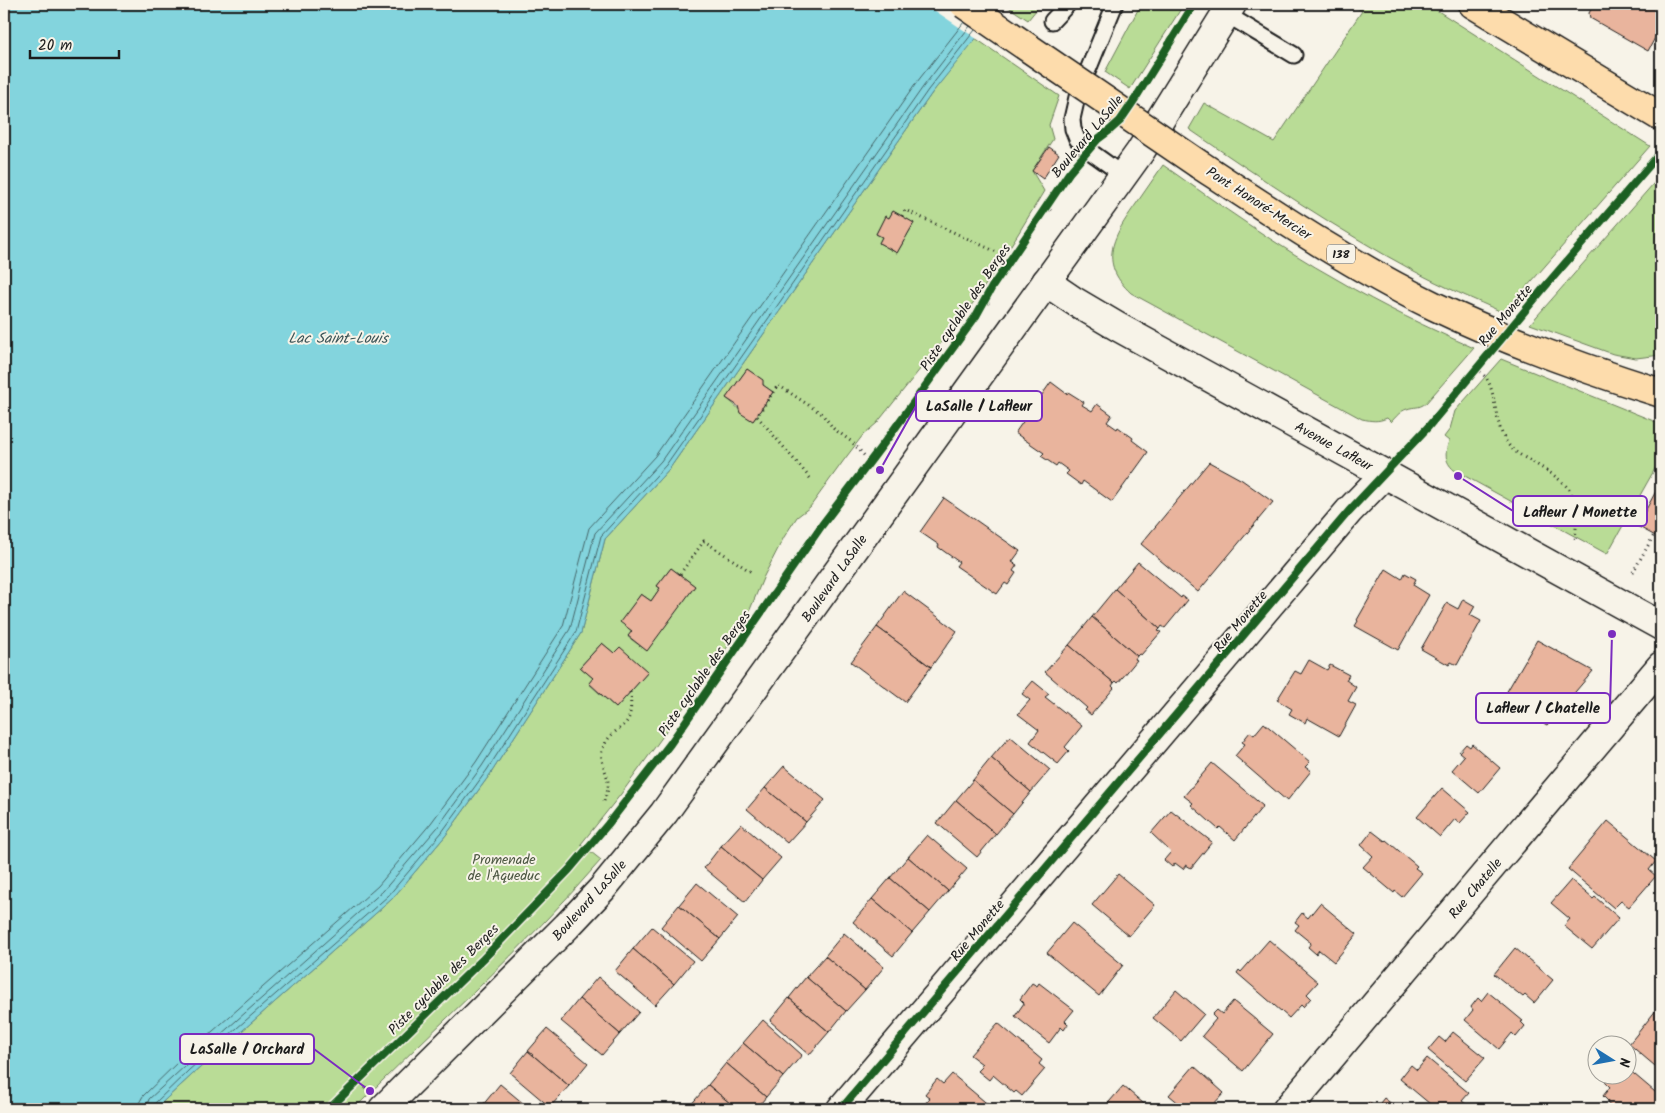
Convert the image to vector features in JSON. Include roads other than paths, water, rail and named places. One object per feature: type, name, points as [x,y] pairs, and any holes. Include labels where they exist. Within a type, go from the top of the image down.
[{"type":"highway","name":"Pont Honoré-Mercier","points":[[964,4],[1200,165],[1298,228],[1385,280],[1435,306],[1516,342],[1661,393]]},
{"type":"highway","points":[[1473,4],[1656,114]]},
{"type":"main road","name":"Boulevard LaSalle","points":[[383,1109],[568,926],[637,848],[690,779],[1123,174],[1156,127],[1229,9]]},
{"type":"main road","name":"Avenue Lafleur","points":[[1046,282],[1118,327],[1661,626]]},
{"type":"main road","name":"Rue Monette","points":[[841,1109],[1343,518],[1385,474]]},
{"type":"main road","name":"Rue Chatelle","points":[[1287,1109],[1661,666]]},
{"type":"lane","points":[[1052,22],[1068,4]]},
{"type":"lane","points":[[1115,4],[1078,97],[1072,119],[1077,139],[1088,150],[1123,174]]},
{"type":"lane","points":[[1229,9],[1294,55]]},
{"type":"water","name":"Lac Saint-Louis","points":[[4,4],[1004,4],[932,93],[670,468],[605,539],[581,633],[491,773],[446,835],[392,899],[155,1109],[4,1109]]},
{"type":"place","name":"LaSalle / Lafleur","points":[[880,470]]},
{"type":"place","name":"Lafleur / Monette","points":[[1458,476]]},
{"type":"place","name":"Lafleur / Chatelle","points":[[1612,634]]},
{"type":"place","name":"LaSalle / Orchard","points":[[370,1091]]},
{"type":"park label","name":"Promenade de l'Aqueduc","points":[[504,868]]}]
